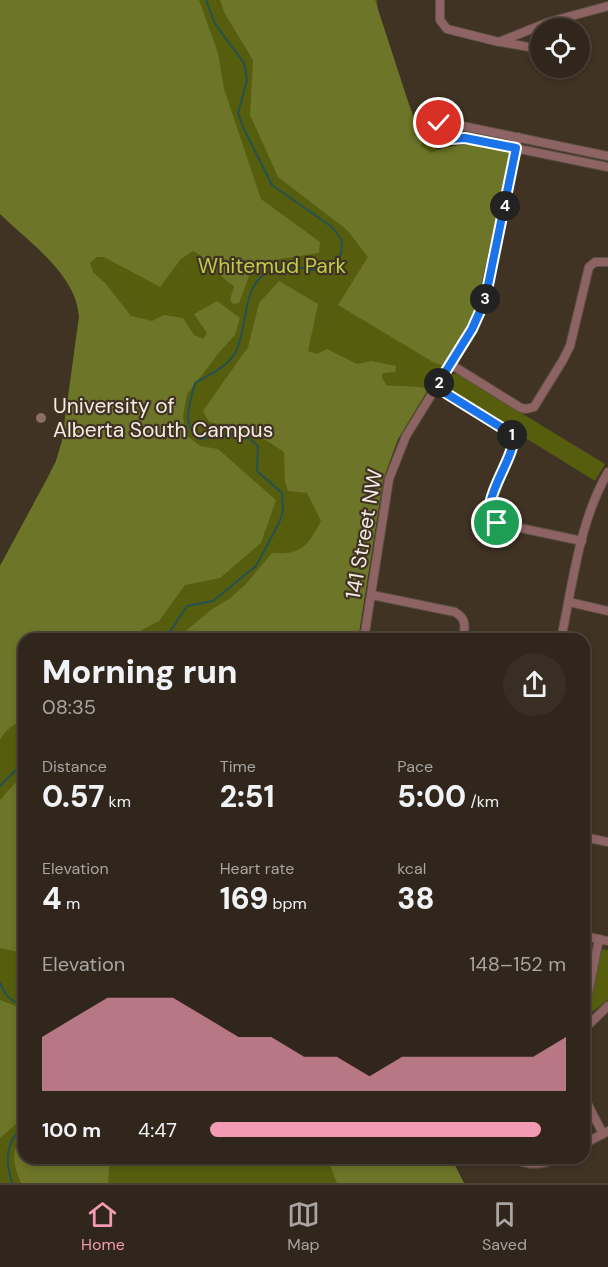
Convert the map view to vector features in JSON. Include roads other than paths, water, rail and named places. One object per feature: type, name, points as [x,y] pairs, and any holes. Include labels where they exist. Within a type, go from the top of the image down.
[{"type":"street","points":[[440,0],[440,20],[447,29],[530,47]]},
{"type":"street","points":[[570,18],[608,6]]},
{"type":"street","points":[[499,42],[530,31]]},
{"type":"street","points":[[608,156],[443,122],[436,124],[432,131],[436,140],[465,138],[608,167]]},
{"type":"street","name":"141 Street NW","points":[[365,633],[385,498],[392,471],[406,436],[472,329],[485,300],[518,137]]},
{"type":"street","points":[[450,364],[518,406],[529,409],[537,403],[567,353],[575,331],[588,270],[598,261],[608,262]]},
{"type":"street","points":[[436,387],[513,436],[513,446],[490,505],[492,519],[501,524],[582,541]]},
{"type":"street","points":[[562,633],[582,541],[599,488],[608,472]]},
{"type":"street","points":[[599,488],[608,494]]},
{"type":"street","points":[[372,595],[452,611],[463,618],[464,633]]},
{"type":"street","points":[[569,602],[608,611]]},
{"type":"street","points":[[590,838],[608,842]]},
{"type":"street","points":[[590,937],[608,941]]},
{"type":"street","points":[[590,984],[599,939]]},
{"type":"street","points":[[590,1023],[608,1006]]},
{"type":"street","points":[[590,1107],[606,1132],[590,1141]]},
{"type":"waterway","points":[[169,633],[187,606],[213,601],[256,566],[283,511],[282,493],[257,471],[258,446],[243,433],[198,439],[193,433],[188,412],[195,383],[223,367],[232,358],[240,342],[250,294],[263,275],[274,269],[288,266],[313,270],[333,267],[341,254],[342,240],[332,227],[272,185],[238,113],[247,80],[244,63],[215,24],[206,0]]},
{"type":"waterway","points":[[0,786],[18,768]]},
{"type":"waterway","points":[[0,983],[9,998],[18,1003]]},
{"type":"waterway","points":[[12,1183],[8,1152],[18,1132]]},
{"type":"place","name":"University of Alberta South Campus","points":[[41,418]]},
{"type":"park label","name":"Whitemud Park","points":[[272,266]]}]
